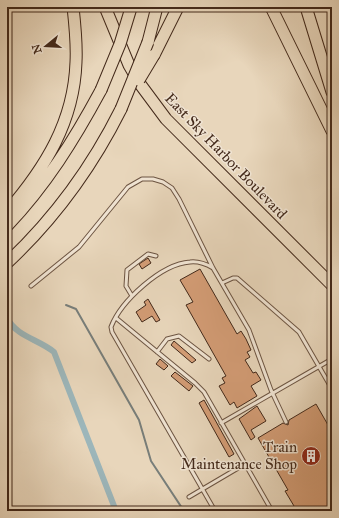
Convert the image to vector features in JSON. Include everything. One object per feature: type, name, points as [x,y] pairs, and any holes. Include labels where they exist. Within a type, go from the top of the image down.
[{"type":"highway","points":[[7,212],[49,157],[66,119],[73,91],[76,66],[74,7]]},
{"type":"highway","points":[[122,109],[148,42],[157,7]]},
{"type":"highway","points":[[7,263],[51,218],[77,184],[154,55],[178,7]]},
{"type":"highway","points":[[271,7],[332,131]]},
{"type":"highway","points":[[306,7],[332,92]]},
{"type":"highway","points":[[7,226],[31,200],[62,158],[82,126],[101,90],[120,44],[131,8]]},
{"type":"highway","name":"East Sky Harbor Boulevard","points":[[106,9],[128,65],[166,119],[332,285]]},
{"type":"lane","points":[[31,286],[79,247],[128,187],[137,181],[147,179],[163,182],[175,192],[213,268],[249,330],[272,393],[286,422]]},
{"type":"lane","points":[[132,296],[126,286],[127,270],[148,254],[156,256]]},
{"type":"lane","points":[[213,268],[196,262],[180,264],[140,288],[132,296],[116,318],[112,325],[112,332],[215,511]]},
{"type":"lane","points":[[222,283],[236,278],[299,332],[332,389]]},
{"type":"lane","points":[[116,318],[199,387],[272,511]]},
{"type":"lane","points":[[157,352],[167,339],[179,336],[209,359]]},
{"type":"lane","points":[[221,423],[332,359]]},
{"type":"lane","points":[[189,497],[245,464]]},
{"type":"building","points":[[148,258],[151,263],[142,269],[139,264]]},
{"type":"building","points":[[200,269],[237,334],[241,331],[246,339],[251,350],[247,352],[250,357],[245,360],[253,373],[256,372],[261,380],[251,386],[257,396],[237,408],[234,402],[230,405],[219,386],[225,383],[222,378],[226,376],[186,305],[193,302],[180,280]]},
{"type":"building","points":[[148,299],[160,320],[156,322],[152,316],[142,322],[136,312],[146,305],[144,302]]},
{"type":"building","points":[[174,341],[196,360],[192,363],[171,345]]},
{"type":"building","points":[[160,359],[168,366],[164,370],[156,364]]},
{"type":"building","points":[[175,372],[193,386],[189,391],[171,376]]},
{"type":"building","points":[[204,400],[234,454],[229,457],[199,403]]},
{"type":"building","name":"Train Maintenance Shop","points":[[316,404],[332,432],[332,511],[297,511],[285,491],[288,490],[258,438],[283,423],[288,425],[289,420]]},
{"type":"building","points":[[257,406],[266,421],[251,430],[255,437],[251,440],[239,419]]},
{"type":"waterway","points":[[66,305],[76,309],[139,420],[151,461],[184,511]]},
{"type":"waterway","points":[[7,318],[16,330],[54,352],[116,511]]},
{"type":"waterway","points":[[175,511],[183,509]]},
{"type":"place","name":"Train Maintenance Shop","points":[[311,456]]}]
